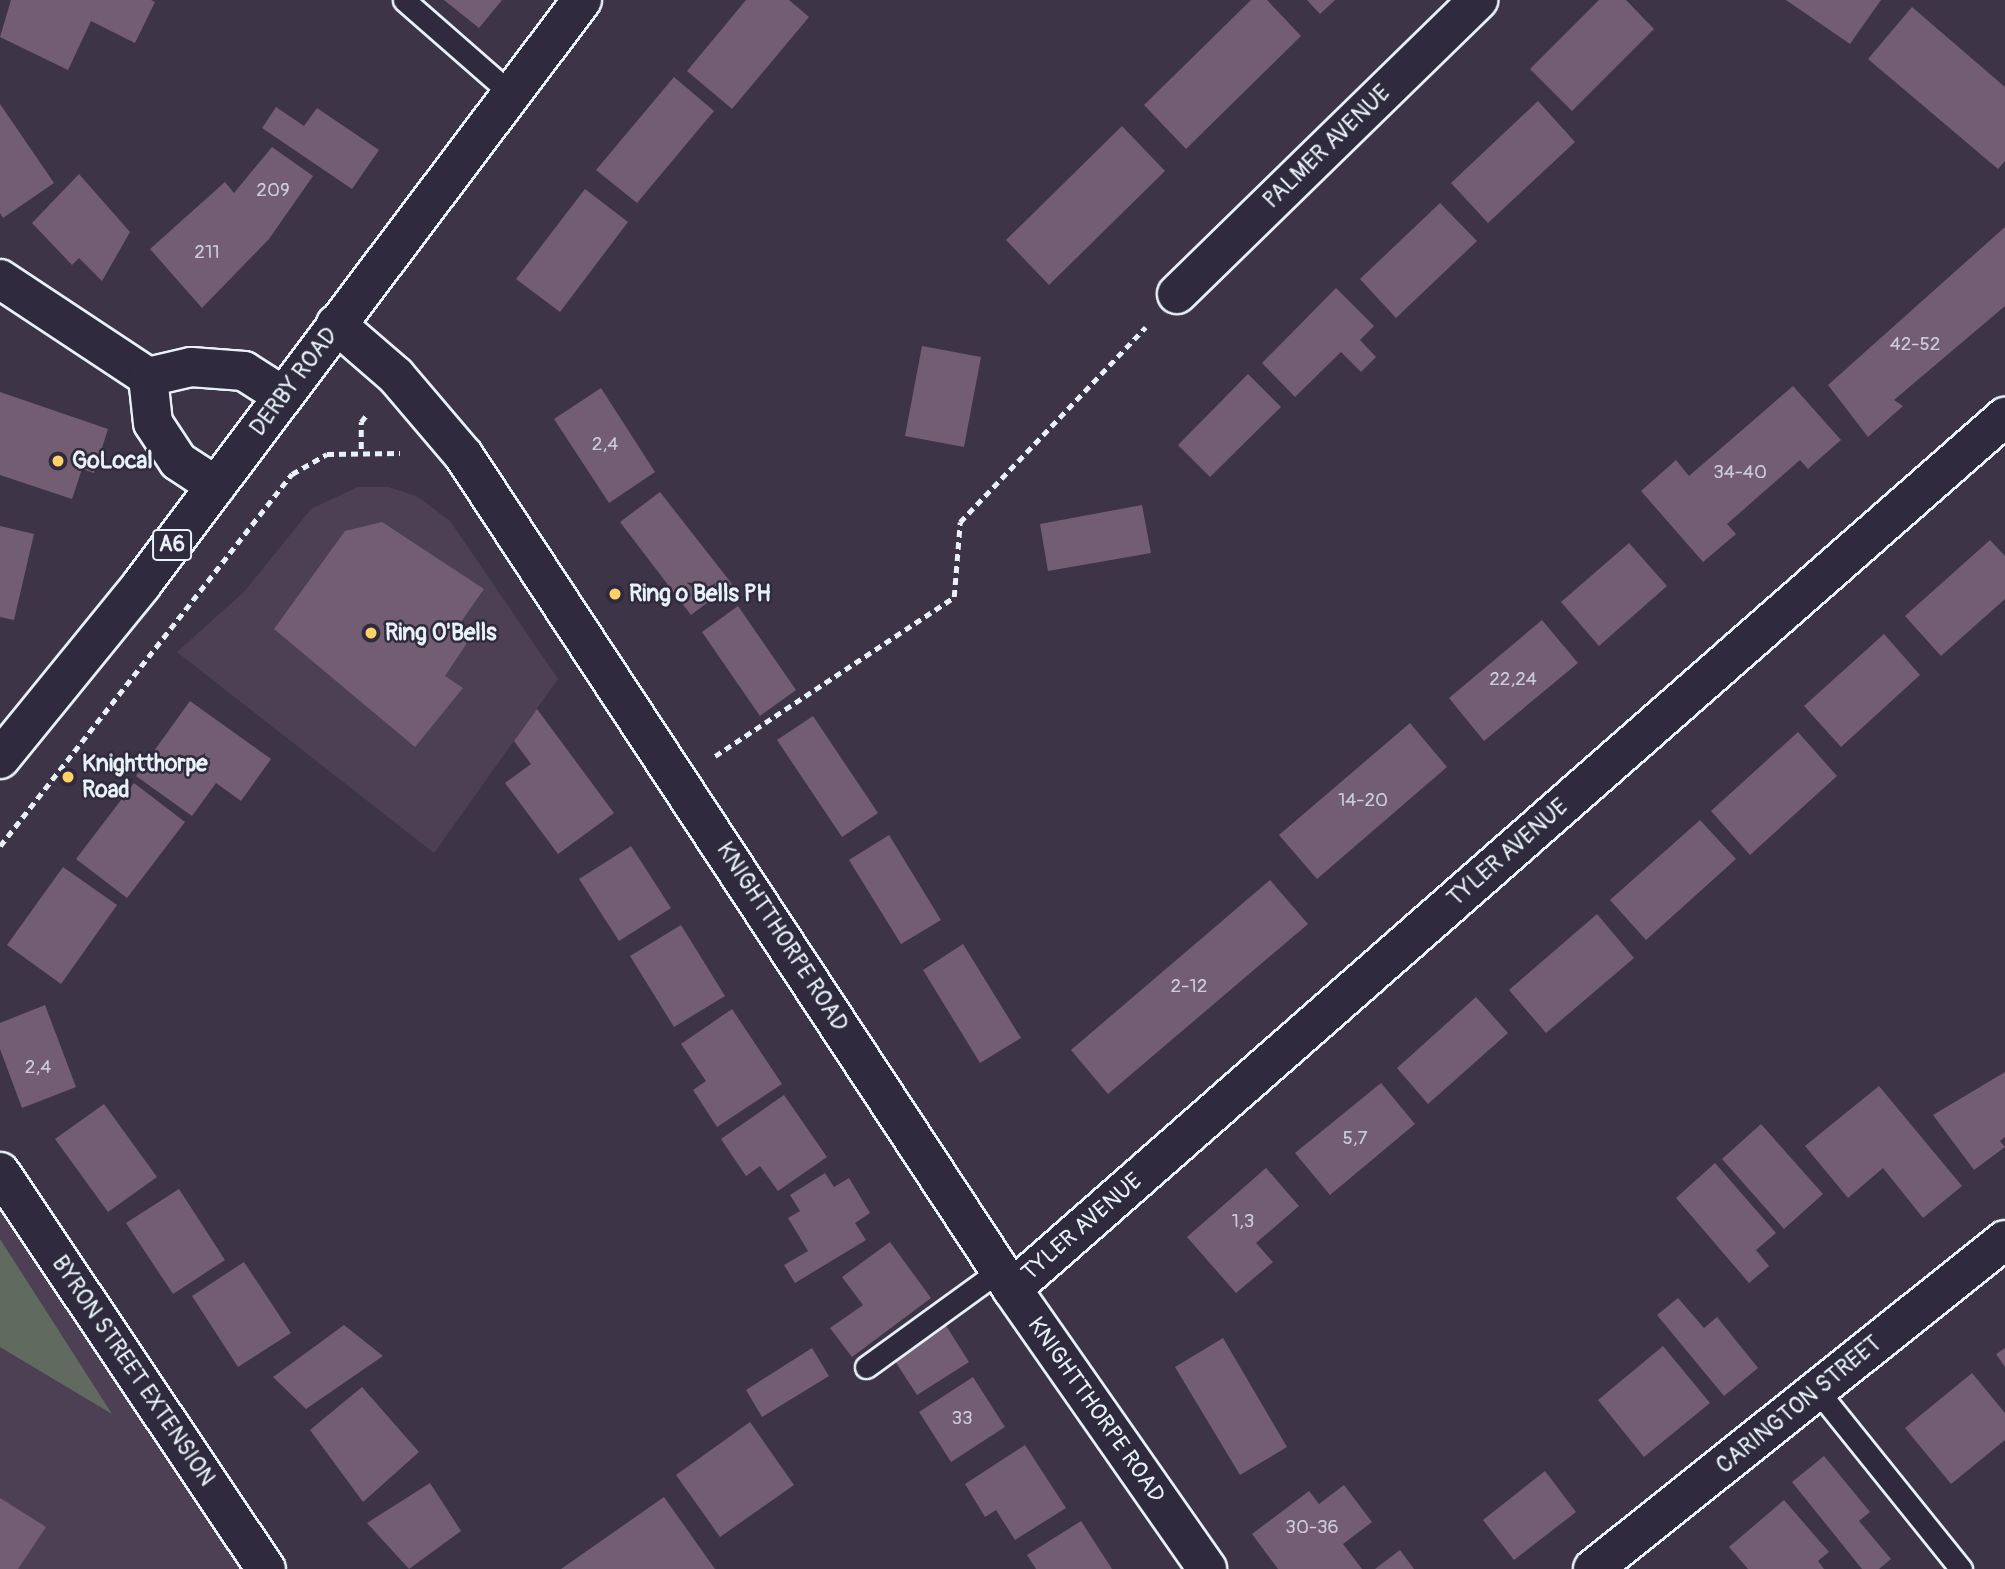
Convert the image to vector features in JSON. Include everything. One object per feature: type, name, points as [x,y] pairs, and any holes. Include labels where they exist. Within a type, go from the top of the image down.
[{"type":"main road","name":"DERBY ROAD","points":[[0,759],[216,486],[509,92],[582,0]]},
{"type":"main road","name":"PALMER AVENUE","points":[[1177,294],[1478,0]]},
{"type":"main road","points":[[0,279],[148,377],[191,367],[244,371],[283,396]]},
{"type":"main road","name":"KNIGHTTHORPE ROAD","points":[[336,324],[396,376],[464,456],[1006,1280],[1207,1569]]},
{"type":"main road","points":[[148,377],[153,423],[178,461],[216,486]]},
{"type":"main road","name":"TYLER AVENUE","points":[[1006,1280],[2005,416]]},
{"type":"main road","name":"BYRON STREET EXTENSION","points":[[0,1172],[266,1569]]},
{"type":"main road","name":"CARINGTON STREET","points":[[1593,1569],[2005,1240]]},
{"type":"lane","points":[[404,0],[509,92]]},
{"type":"lane","points":[[866,1367],[1006,1280]]},
{"type":"lane","points":[[1817,1390],[1961,1569]]},
{"type":"path","points":[[679,780],[954,597],[960,522],[1177,294]]},
{"type":"path","points":[[0,846],[292,474],[327,454],[362,449],[407,457]]},
{"type":"shaded area","points":[[358,487],[389,487],[418,497],[450,521],[558,679],[434,853],[177,652],[245,591],[311,509]]},
{"type":"shaded area","points":[[0,1172],[266,1569],[0,1569]]},
{"type":"green space","points":[[0,1239],[112,1414],[0,1347]]},
{"type":"building","points":[[11,0],[155,2],[135,43],[91,21],[68,70],[0,37]]},
{"type":"building","points":[[444,0],[502,0],[479,28]]},
{"type":"building","points":[[746,0],[789,0],[809,17],[732,109],[687,71]]},
{"type":"building","points":[[1251,0],[1267,0],[1301,36],[1186,149],[1144,105]]},
{"type":"building","points":[[1307,0],[1335,0],[1320,14]]},
{"type":"building","points":[[1599,0],[1626,0],[1654,29],[1572,111],[1530,69]]},
{"type":"building","points":[[1786,0],[1881,0],[1850,44]]},
{"type":"building","points":[[1912,7],[2005,87],[2005,161],[1998,169],[1868,59]]},
{"type":"building","points":[[674,77],[714,111],[637,203],[596,170]]},
{"type":"building","points":[[1538,101],[1575,142],[1488,223],[1451,183]]},
{"type":"building","points":[[0,104],[54,183],[3,218],[0,213]]},
{"type":"building","points":[[276,107],[304,126],[317,108],[379,150],[352,189],[262,128]]},
{"type":"building","points":[[1122,126],[1165,171],[1049,285],[1006,240]]},
{"type":"building","points":[[272,147],[313,176],[269,239],[202,308],[150,249],[225,182],[234,193]]},
{"type":"building","points":[[79,174],[130,232],[102,281],[79,258],[72,265],[32,223]]},
{"type":"building","points":[[585,189],[628,222],[560,312],[516,279]]},
{"type":"building","points":[[1440,203],[1477,241],[1396,318],[1360,279]]},
{"type":"building","points":[[2005,227],[2005,306],[1894,400],[1903,406],[1868,437],[1828,385]]},
{"type":"building","points":[[1336,288],[1374,326],[1360,340],[1376,357],[1361,372],[1341,352],[1295,397],[1262,363]]},
{"type":"building","points":[[922,346],[981,357],[964,447],[905,436]]},
{"type":"building","points":[[1248,374],[1281,407],[1210,477],[1178,445]]},
{"type":"building","points":[[1793,386],[1841,440],[1808,469],[1800,460],[1727,524],[1736,534],[1703,562],[1641,491],[1676,460],[1689,476]]},
{"type":"building","points":[[601,388],[655,472],[609,503],[554,419]]},
{"type":"building","points":[[0,392],[108,429],[94,473],[82,469],[72,499],[0,475]]},
{"type":"building","points":[[660,492],[732,584],[691,615],[620,522]]},
{"type":"building","points":[[1142,505],[1151,553],[1048,571],[1040,524]]},
{"type":"building","name":"Ring O'Bells","points":[[382,522],[484,589],[456,629],[471,637],[445,676],[463,688],[415,747],[274,629],[345,531]]},
{"type":"building","points":[[0,526],[34,534],[14,620],[0,617]]},
{"type":"building","points":[[1990,540],[2005,556],[2005,599],[1941,656],[1905,616]]},
{"type":"building","points":[[1629,543],[1667,586],[1599,646],[1561,602]]},
{"type":"building","points":[[738,606],[796,690],[760,716],[702,632]]},
{"type":"building","points":[[1542,620],[1578,663],[1484,741],[1449,698]]},
{"type":"building","points":[[1884,634],[1920,675],[1841,747],[1804,706]]},
{"type":"building","points":[[190,701],[271,759],[241,801],[216,783],[192,816],[136,776]]},
{"type":"building","points":[[537,709],[614,813],[558,854],[505,783],[531,764],[514,741]]},
{"type":"building","points":[[813,716],[878,813],[842,837],[777,740]]},
{"type":"building","points":[[1410,723],[1447,767],[1317,879],[1279,835]]},
{"type":"building","points":[[1798,732],[1837,776],[1750,855],[1711,811]]},
{"type":"building","points":[[134,783],[185,822],[127,898],[76,859]]},
{"type":"building","points":[[1700,820],[1736,859],[1646,940],[1610,900]]},
{"type":"building","points":[[889,835],[941,920],[901,944],[849,860]]},
{"type":"building","points":[[631,846],[671,908],[619,941],[579,879]]},
{"type":"building","points":[[63,867],[117,905],[61,984],[7,945]]},
{"type":"building","points":[[1270,880],[1308,924],[1108,1094],[1071,1050]]},
{"type":"building","points":[[1597,914],[1634,958],[1546,1033],[1509,990]]},
{"type":"building","points":[[681,925],[725,996],[674,1027],[630,956]]},
{"type":"building","points":[[963,944],[1021,1038],[980,1063],[923,970]]},
{"type":"building","points":[[1476,997],[1508,1033],[1428,1104],[1397,1068]]},
{"type":"building","points":[[45,1005],[76,1087],[22,1108],[0,1049],[0,1023]]},
{"type":"building","points":[[732,1009],[782,1084],[717,1127],[693,1090],[706,1081],[681,1044]]},
{"type":"building","points":[[2005,1072],[2005,1137],[2000,1141],[2005,1147],[1974,1170],[1933,1115]]},
{"type":"building","points":[[1381,1083],[1415,1124],[1330,1195],[1295,1153]]},
{"type":"building","points":[[1879,1086],[1962,1186],[1923,1218],[1883,1168],[1848,1198],[1805,1146]]},
{"type":"building","points":[[784,1095],[827,1157],[778,1191],[760,1166],[746,1176],[721,1139]]},
{"type":"building","points":[[104,1104],[157,1177],[108,1212],[55,1139]]},
{"type":"building","points":[[1761,1124],[1823,1194],[1784,1229],[1722,1159]]},
{"type":"building","points":[[1715,1163],[1776,1233],[1756,1250],[1769,1266],[1749,1283],[1676,1198]]},
{"type":"building","points":[[1266,1168],[1299,1206],[1256,1243],[1273,1262],[1236,1293],[1187,1237]]},
{"type":"building","points":[[825,1173],[834,1187],[849,1178],[870,1213],[855,1223],[866,1240],[795,1283],[784,1265],[808,1251],[788,1218],[800,1211],[790,1195]]},
{"type":"building","points":[[179,1189],[225,1260],[173,1294],[126,1223]]},
{"type":"building","points":[[890,1242],[931,1298],[852,1357],[830,1328],[863,1305],[842,1277]]},
{"type":"building","points":[[244,1262],[291,1333],[238,1367],[192,1296]]},
{"type":"building","points":[[1678,1298],[1704,1328],[1717,1317],[1758,1368],[1724,1396],[1657,1315]]},
{"type":"building","points":[[945,1324],[969,1362],[917,1395],[893,1358]]},
{"type":"building","points":[[344,1325],[383,1356],[306,1409],[273,1377]]},
{"type":"building","points":[[1223,1338],[1287,1447],[1240,1475],[1175,1367]]},
{"type":"building","points":[[1663,1346],[1710,1403],[1644,1457],[1598,1400]]},
{"type":"building","points":[[812,1348],[829,1376],[762,1417],[746,1390]]},
{"type":"building","points":[[2005,1348],[2005,1367],[1996,1354]]},
{"type":"building","points":[[1972,1373],[2005,1413],[2005,1440],[1951,1484],[1905,1428]]},
{"type":"building","points":[[973,1377],[1005,1427],[951,1462],[919,1412]]},
{"type":"building","points":[[362,1387],[419,1452],[363,1502],[310,1430]]},
{"type":"building","points":[[750,1422],[794,1485],[720,1537],[676,1475]]},
{"type":"building","points":[[1025,1445],[1066,1508],[1015,1540],[996,1510],[985,1517],[965,1484]]},
{"type":"building","points":[[1824,1456],[1870,1512],[1859,1521],[1891,1559],[1879,1569],[1862,1569],[1792,1482]]},
{"type":"building","points":[[1545,1471],[1576,1512],[1514,1560],[1483,1520]]},
{"type":"building","points":[[430,1483],[461,1531],[409,1569],[367,1523]]},
{"type":"building","points":[[1344,1485],[1372,1522],[1343,1544],[1362,1569],[1278,1569],[1252,1534],[1309,1491],[1319,1504]]},
{"type":"building","points":[[664,1497],[715,1569],[561,1569]]},
{"type":"building","points":[[0,1498],[46,1527],[18,1569],[0,1569]]},
{"type":"building","points":[[1784,1500],[1829,1552],[1818,1561],[1824,1569],[1748,1569],[1729,1547]]},
{"type":"building","points":[[1081,1521],[1112,1569],[1036,1569],[1027,1555]]},
{"type":"building","points":[[1400,1550],[1414,1569],[1375,1569]]},
{"type":"place","name":"GoLocal","points":[[58,461]]},
{"type":"place","name":"Ring o Bells PH","points":[[615,594]]},
{"type":"place","name":"Ring O'Bells","points":[[371,633]]},
{"type":"place","name":"Knightthorpe Road","points":[[68,777]]}]
